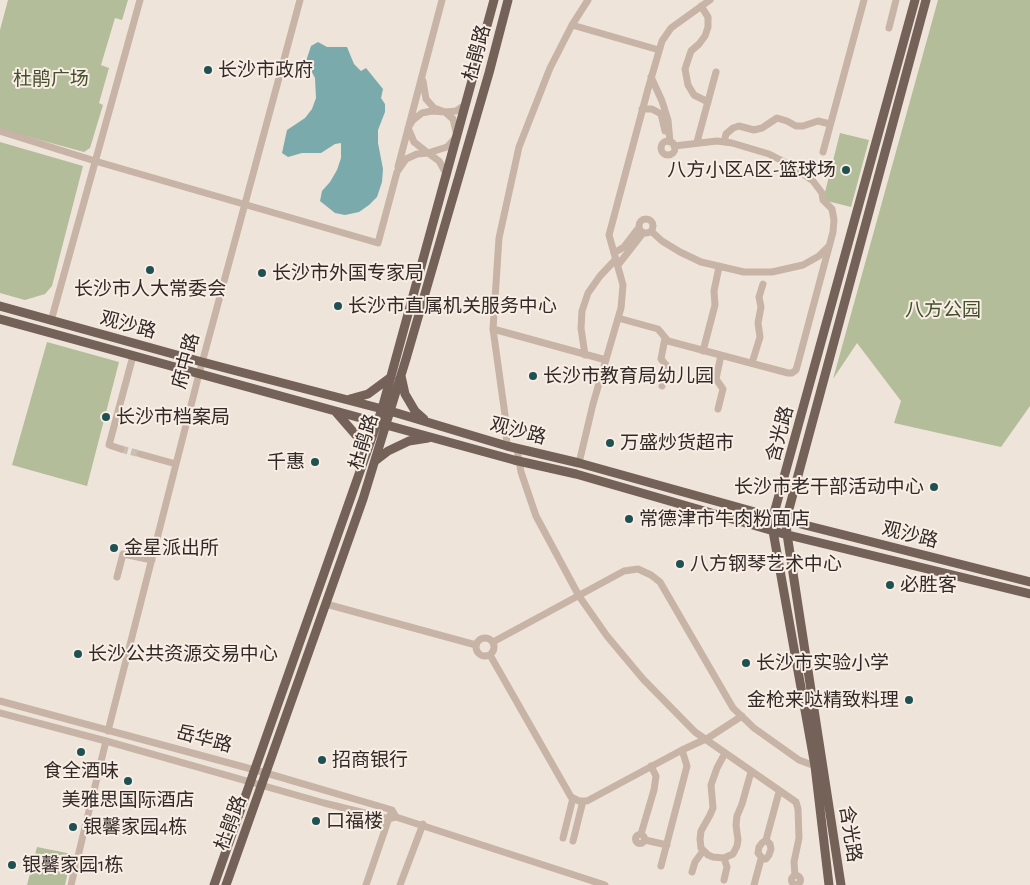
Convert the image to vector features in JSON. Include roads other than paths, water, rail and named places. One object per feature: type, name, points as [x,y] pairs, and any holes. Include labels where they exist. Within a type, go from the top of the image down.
[{"type":"main road","name":"杜鹃路","points":[[386,410],[391,377],[494,0]]},
{"type":"main road","name":"杜鹃路","points":[[226,885],[326,604],[374,462],[382,423],[401,376],[489,73],[508,0]]},
{"type":"main road","name":"含光路","points":[[829,885],[815,766],[773,531],[773,517],[915,0]]},
{"type":"main road","name":"含光路","points":[[842,885],[786,534],[786,520],[926,0]]},
{"type":"main road","name":"观沙路","points":[[0,306],[202,362],[386,410],[507,446],[579,462],[773,517],[1030,582]]},
{"type":"main road","name":"观沙路","points":[[0,319],[519,462],[576,474],[773,531],[1030,594]]},
{"type":"main road","points":[[401,376],[405,394],[415,411],[427,422]]},
{"type":"main road","points":[[346,400],[368,394],[391,377]]},
{"type":"main road","points":[[334,411],[362,442],[363,464]]},
{"type":"main road","name":"杜鹃路","points":[[214,885],[363,464],[382,423]]},
{"type":"main road","points":[[374,462],[388,451],[410,441],[431,437]]},
{"type":"street","points":[[51,321],[140,0]]},
{"type":"street","name":"府中路","points":[[108,731],[202,362],[300,0]]},
{"type":"street","points":[[0,131],[95,161],[378,243],[442,0]]},
{"type":"street","points":[[507,446],[505,415],[493,329],[499,238],[519,147],[550,68],[572,25],[588,0]]},
{"type":"street","points":[[579,462],[618,318],[623,285],[609,235],[651,77],[662,41],[671,28],[710,0]]},
{"type":"street","points":[[822,152],[864,0]]},
{"type":"street","points":[[889,28],[896,0]]},
{"type":"street","points":[[701,6],[708,17],[708,27],[705,36],[691,50],[685,68],[688,85],[694,95],[708,102]]},
{"type":"street","points":[[572,25],[659,50]]},
{"type":"street","points":[[697,142],[716,72]]},
{"type":"street","points":[[397,172],[406,159],[417,154],[448,147],[456,136],[453,119],[445,112],[434,108],[426,98],[422,75]]},
{"type":"street","points":[[651,77],[668,120],[670,143]]},
{"type":"street","points":[[408,128],[413,120],[422,113],[456,111],[466,104]]},
{"type":"street","points":[[642,109],[652,109],[661,114],[670,143]]},
{"type":"street","points":[[724,142],[726,134],[733,128],[739,126],[754,130],[762,128],[777,118],[796,126],[803,126],[818,121],[830,124]]},
{"type":"street","points":[[408,128],[414,142],[439,161],[447,175]]},
{"type":"street","points":[[618,318],[658,330],[668,341],[788,373],[796,370],[833,232],[834,220],[832,210],[823,200],[822,193],[812,181],[790,165],[769,154],[724,142],[670,143]]},
{"type":"street","points":[[585,355],[581,328],[582,311],[588,293],[624,247],[635,235],[644,231]]},
{"type":"street","points":[[616,259],[624,255],[644,231]]},
{"type":"street","points":[[644,231],[701,262],[744,272],[772,272],[803,265],[828,247]]},
{"type":"street","points":[[703,350],[715,305],[714,291],[719,267]]},
{"type":"street","points":[[752,363],[760,337],[758,323],[763,284]]},
{"type":"street","points":[[493,329],[606,360]]},
{"type":"street","points":[[662,386],[667,369],[661,359],[665,338]]},
{"type":"street","points":[[718,409],[723,389],[716,379],[721,355]]},
{"type":"street","points":[[121,448],[110,445],[133,356]]},
{"type":"street","points":[[517,448],[520,472],[536,516],[579,596],[607,636],[643,679],[695,732],[796,802],[799,838],[794,862],[796,882]]},
{"type":"street","points":[[140,454],[176,464]]},
{"type":"street","points":[[116,577],[123,554],[152,560]]},
{"type":"street","points":[[493,642],[624,571],[638,569],[660,582],[733,708],[754,728],[799,760],[815,766]]},
{"type":"street","points":[[326,604],[476,646]]},
{"type":"street","points":[[482,638],[488,638],[493,642],[495,648],[490,655],[482,656],[477,652],[476,646],[482,638]]},
{"type":"street","points":[[490,655],[571,797],[583,801],[587,801],[651,766],[705,740],[742,716]]},
{"type":"street","name":"岳华路","points":[[0,701],[266,773],[605,885]]},
{"type":"street","name":"岳华路","points":[[0,713],[106,741],[250,783],[392,815]]},
{"type":"street","points":[[71,885],[106,741]]},
{"type":"street","points":[[661,866],[687,766],[682,750]]},
{"type":"street","points":[[725,753],[711,785],[713,808],[700,839],[703,851],[713,857],[724,858],[732,854],[737,846],[737,816],[751,772]]},
{"type":"street","points":[[651,766],[656,776],[643,837],[667,845]]},
{"type":"street","points":[[754,885],[761,859],[758,853],[759,847],[766,840],[779,792]]},
{"type":"street","points":[[562,838],[573,798]]},
{"type":"street","points":[[573,841],[583,801]]},
{"type":"street","points":[[366,885],[392,815]]},
{"type":"street","points":[[400,885],[423,824]]},
{"type":"street","points":[[692,872],[695,862],[703,851]]},
{"type":"street","points":[[724,858],[727,867],[724,880]]},
{"type":"water","points":[[318,42],[327,47],[347,47],[354,64],[361,71],[366,68],[383,89],[381,98],[385,104],[385,112],[378,130],[378,143],[383,169],[382,182],[377,197],[369,205],[359,212],[345,215],[335,213],[320,201],[322,191],[337,170],[341,158],[341,143],[335,144],[321,153],[302,153],[288,157],[282,153],[287,130],[305,118],[312,109],[316,98],[315,78],[306,61],[311,46]]},
{"type":"tunnel","points":[[121,449],[140,454]]},
{"type":"place","name":"长沙市政府","points":[[208,70]]},
{"type":"place","name":"八方小区A区-篮球场","points":[[846,170]]},
{"type":"place","name":"长沙市人大常委会","points":[[150,270]]},
{"type":"place","name":"长沙市外国专家局","points":[[262,273]]},
{"type":"place","name":"长沙市直属机关服务中心","points":[[338,306]]},
{"type":"place","name":"长沙市教育局幼儿园","points":[[533,376]]},
{"type":"place","name":"长沙市档案局","points":[[106,417]]},
{"type":"place","name":"万盛炒货超市","points":[[610,443]]},
{"type":"place","name":"千惠","points":[[315,462]]},
{"type":"place","name":"长沙市老干部活动中心","points":[[934,487]]},
{"type":"place","name":"常德津市牛肉粉面店","points":[[629,519]]},
{"type":"place","name":"金星派出所","points":[[114,548]]},
{"type":"place","name":"八方钢琴艺术中心","points":[[680,564]]},
{"type":"place","name":"必胜客","points":[[890,585]]},
{"type":"place","name":"长沙公共资源交易中心","points":[[78,654]]},
{"type":"place","name":"长沙市实验小学","points":[[746,663]]},
{"type":"place","name":"金枪来哒精致料理","points":[[909,700]]},
{"type":"place","name":"食全酒味","points":[[81,752]]},
{"type":"place","name":"招商银行","points":[[322,760]]},
{"type":"place","name":"美雅思国际酒店","points":[[128,781]]},
{"type":"place","name":"口福楼","points":[[316,821]]},
{"type":"place","name":"银馨家园4栋","points":[[73,827]]},
{"type":"place","name":"银馨家园1栋","points":[[12,865]]},
{"type":"park label","name":"杜鹃广场","points":[[51,79]]},
{"type":"park label","name":"八方公园","points":[[943,310]]}]
